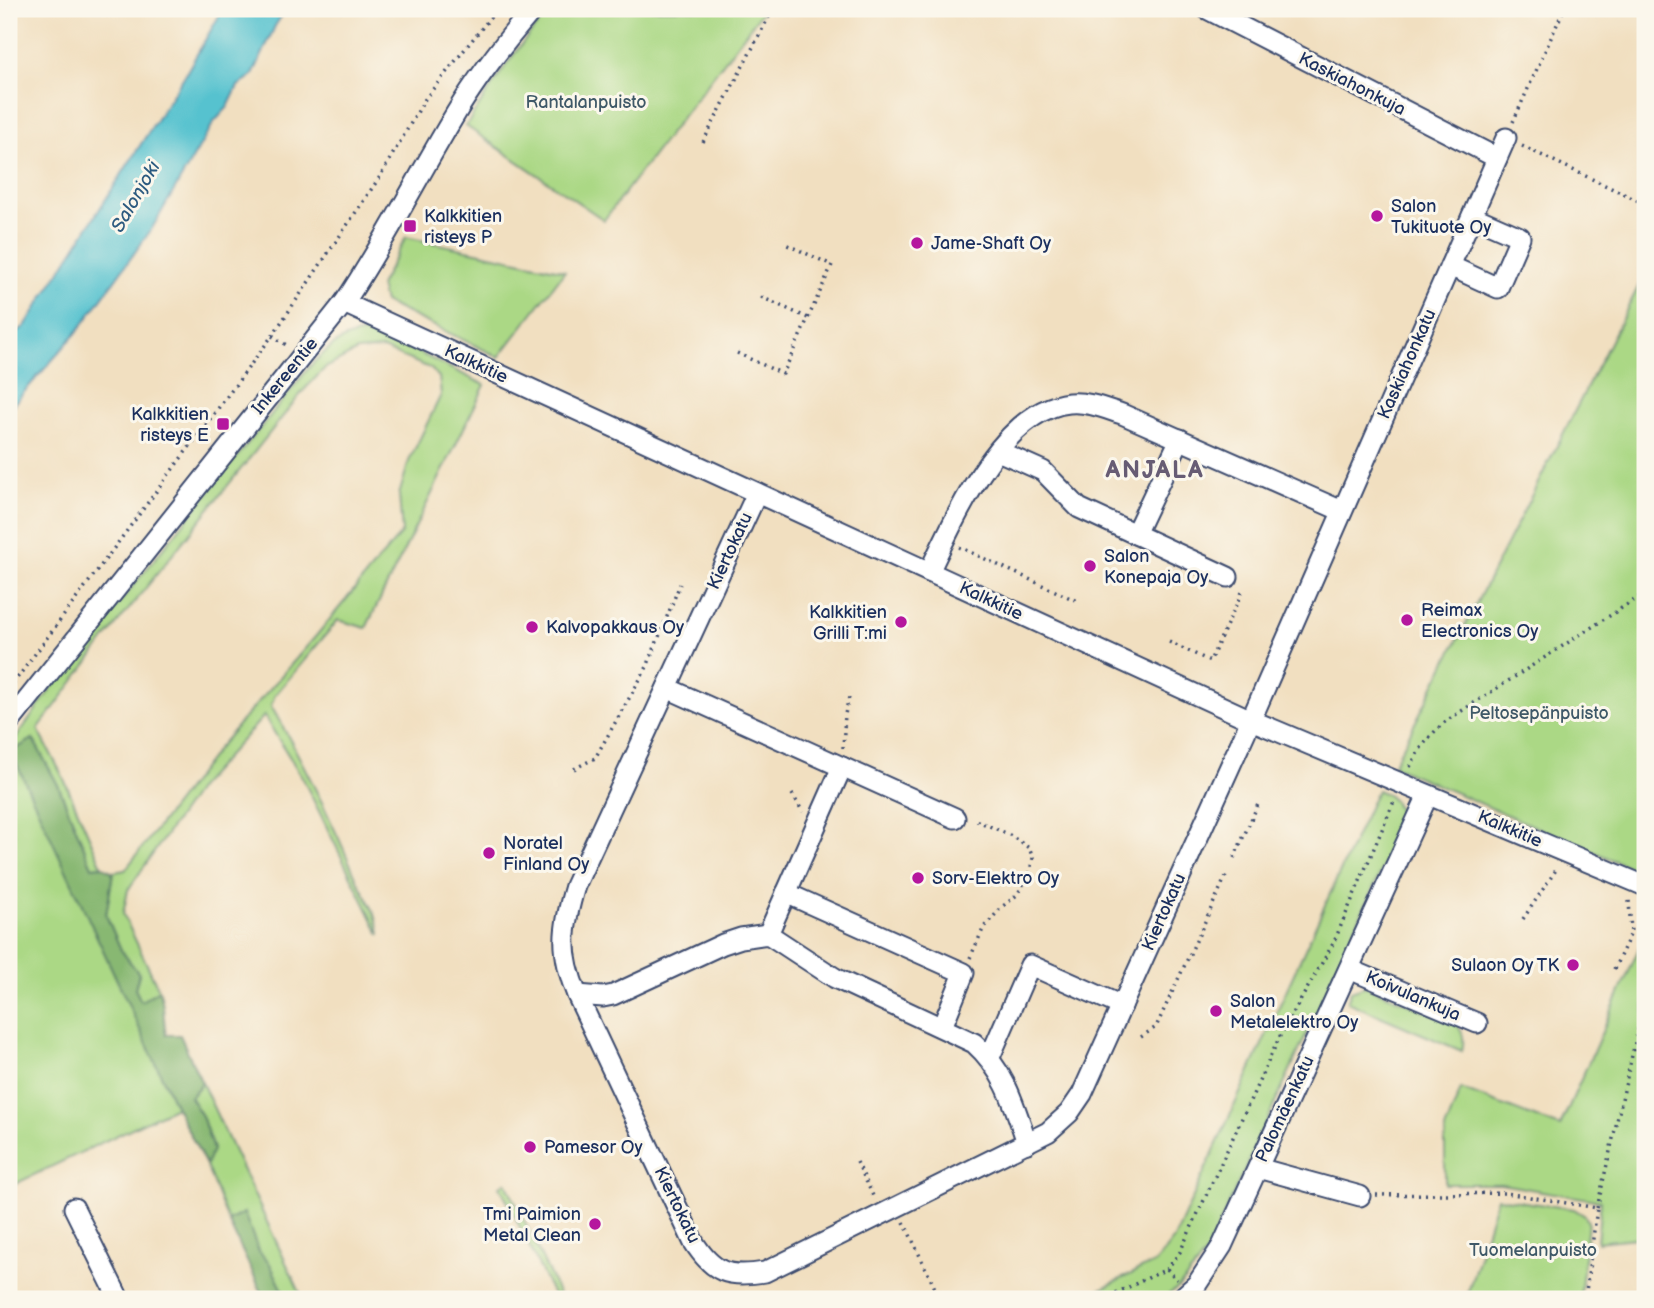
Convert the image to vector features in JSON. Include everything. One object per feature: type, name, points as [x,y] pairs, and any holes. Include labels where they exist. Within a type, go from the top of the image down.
[{"type":"street","name":"Inkereentie","points":[[9,723],[344,303],[377,253],[457,111],[494,57],[533,9]]},
{"type":"street","name":"Kaskiahonkuja","points":[[1207,9],[1497,158]]},
{"type":"street","name":"Kaskiahonkatu","points":[[1251,720],[1506,138]]},
{"type":"street","points":[[1450,267],[1498,288],[1515,250],[1520,237],[1472,216]]},
{"type":"street","name":"Kalkkitie","points":[[344,303],[1251,720],[1640,884]]},
{"type":"street","points":[[929,572],[944,540],[990,460],[1017,429],[1036,414],[1051,406],[1072,402],[1094,405],[1122,414],[1342,511]]},
{"type":"street","points":[[1135,534],[1180,439]]},
{"type":"street","points":[[998,452],[1044,471],[1079,508],[1228,577]]},
{"type":"street","name":"Kiertokatu","points":[[757,493],[572,895],[563,941],[565,962],[577,995],[693,1241],[712,1266],[724,1272],[744,1275],[765,1272],[1027,1143],[1055,1127],[1069,1113],[1082,1094],[1251,720]]},
{"type":"street","points":[[667,688],[955,818]]},
{"type":"street","points":[[768,934],[842,767]]},
{"type":"street","name":"Palomäenkatu","points":[[1180,1299],[1197,1284],[1214,1260],[1429,795]]},
{"type":"street","points":[[786,893],[964,973],[942,1027]]},
{"type":"street","points":[[577,995],[613,995],[723,944],[740,938],[768,934],[835,978],[974,1043],[990,1057],[1009,1089],[1027,1143]]},
{"type":"street","points":[[990,1057],[1030,965],[1122,1006]]},
{"type":"street","name":"Koivulankuja","points":[[1349,969],[1477,1023]]},
{"type":"street","points":[[1258,1168],[1360,1196]]},
{"type":"street","points":[[74,1208],[119,1299]]},
{"type":"path","points":[[9,689],[272,336],[379,178],[425,99],[497,9]]},
{"type":"path","points":[[703,142],[773,9]]},
{"type":"path","points":[[1564,9],[1506,138],[1645,204]]},
{"type":"path","points":[[737,353],[783,374],[832,265],[783,243]]},
{"type":"path","points":[[761,297],[808,318]]},
{"type":"path","points":[[944,540],[1077,601]]},
{"type":"path","points":[[1169,642],[1210,661],[1245,585],[1228,577]]},
{"type":"path","points":[[574,769],[595,758],[647,667],[680,584]]},
{"type":"path","points":[[842,767],[845,714],[850,693]]},
{"type":"path","points":[[1234,858],[1259,802]]},
{"type":"path","points":[[955,818],[972,819],[1008,834],[1029,848],[1033,858],[1029,874],[1017,895],[984,927],[964,973]]},
{"type":"path","points":[[1523,919],[1556,872],[1565,852]]},
{"type":"path","points":[[1141,1037],[1156,1027],[1227,874]]},
{"type":"path","points":[[1614,969],[1630,933],[1629,902],[1640,884]]},
{"type":"path","points":[[1586,1299],[1597,1209],[1645,999]]},
{"type":"path","points":[[857,1162],[889,1210],[940,1299]]},
{"type":"path","points":[[1360,1196],[1506,1193],[1597,1209]]},
{"type":"green space","name":"Rantalanpuisto","points":[[552,9],[764,9],[604,220],[466,126],[517,51]]},
{"type":"green space","points":[[406,237],[565,271],[499,357],[384,302],[380,286]]},
{"type":"green space","name":"Peltosepänpuisto","points":[[1645,274],[1645,870],[1634,869],[1393,766]]},
{"type":"green space","points":[[369,333],[393,340],[485,385],[366,628],[338,620],[275,695],[271,706],[326,811],[374,912],[380,935],[302,777],[264,716],[199,787],[128,890],[123,914],[159,990],[141,1002],[135,989],[139,974],[121,950],[106,915],[113,872],[125,870],[219,747],[402,532],[399,495],[409,461],[441,395],[439,377],[430,368],[383,349],[357,351],[325,368],[304,390],[113,629],[38,729],[63,777],[102,866],[92,867],[58,785],[33,739],[12,752],[176,1107],[9,1187],[9,748],[57,680],[311,365],[344,339]]},
{"type":"green space","points":[[33,739],[58,785],[92,867],[102,866],[113,872],[106,915],[121,950],[139,974],[135,989],[141,1001],[159,990],[166,1035],[180,1035],[202,1083],[190,1097],[202,1116],[213,1150],[206,1165],[176,1107],[11,752]]},
{"type":"green space","points":[[1377,790],[1390,797],[1397,806],[1400,812],[1399,832],[1206,1254],[1179,1287],[1162,1299],[1080,1299],[1156,1262],[1174,1239]]},
{"type":"green space","points":[[1645,935],[1645,1237],[1597,1242],[1601,1201],[1501,1184],[1445,1184],[1445,1130],[1461,1089],[1560,1127]]},
{"type":"green space","points":[[1365,986],[1455,1022],[1463,1035],[1462,1051],[1347,1002],[1351,991]]},
{"type":"green space","points":[[202,1083],[303,1299],[287,1299],[270,1264],[259,1252],[244,1214],[228,1221],[206,1165],[213,1149],[202,1116],[190,1097]]},
{"type":"green space","points":[[506,1182],[561,1299],[555,1299],[500,1186]]},
{"type":"green space","name":"Tuomelanpuisto","points":[[1497,1198],[1574,1209],[1585,1216],[1588,1222],[1580,1299],[1466,1299]]},
{"type":"green space","points":[[244,1213],[259,1252],[270,1264],[287,1299],[265,1299],[228,1221]]},
{"type":"water","name":"Salonjoki","points":[[223,9],[286,9],[275,26],[253,75],[238,86],[228,107],[214,122],[151,230],[78,331],[9,409],[9,339],[25,326],[185,75]]},
{"type":"place","name":"Salon Tukituote Oy","points":[[1377,216]]},
{"type":"place","name":"Kalkkitien risteys P","points":[[410,226]]},
{"type":"place","name":"Jame-Shaft Oy","points":[[917,243]]},
{"type":"place","name":"Kalkkitien risteys E","points":[[223,424]]},
{"type":"place","name":"Salon Konepaja Oy","points":[[1090,566]]},
{"type":"place","name":"Reimax Electronics Oy","points":[[1407,620]]},
{"type":"place","name":"Kalkkitien Grilli T:mi","points":[[901,622]]},
{"type":"place","name":"Kalvopakkaus Oy","points":[[532,627]]},
{"type":"place","name":"Noratel Finland Oy","points":[[489,853]]},
{"type":"place","name":"Sorv-Elektro Oy","points":[[918,878]]},
{"type":"place","name":"Sulaon Oy TK","points":[[1573,965]]},
{"type":"place","name":"Salon Metalelektro Oy","points":[[1216,1011]]},
{"type":"place","name":"Pamesor Oy","points":[[530,1147]]},
{"type":"place","name":"Tmi Paimion Metal Clean","points":[[595,1224]]},
{"type":"district","name":"ANJALA","points":[[1155,470]]}]
